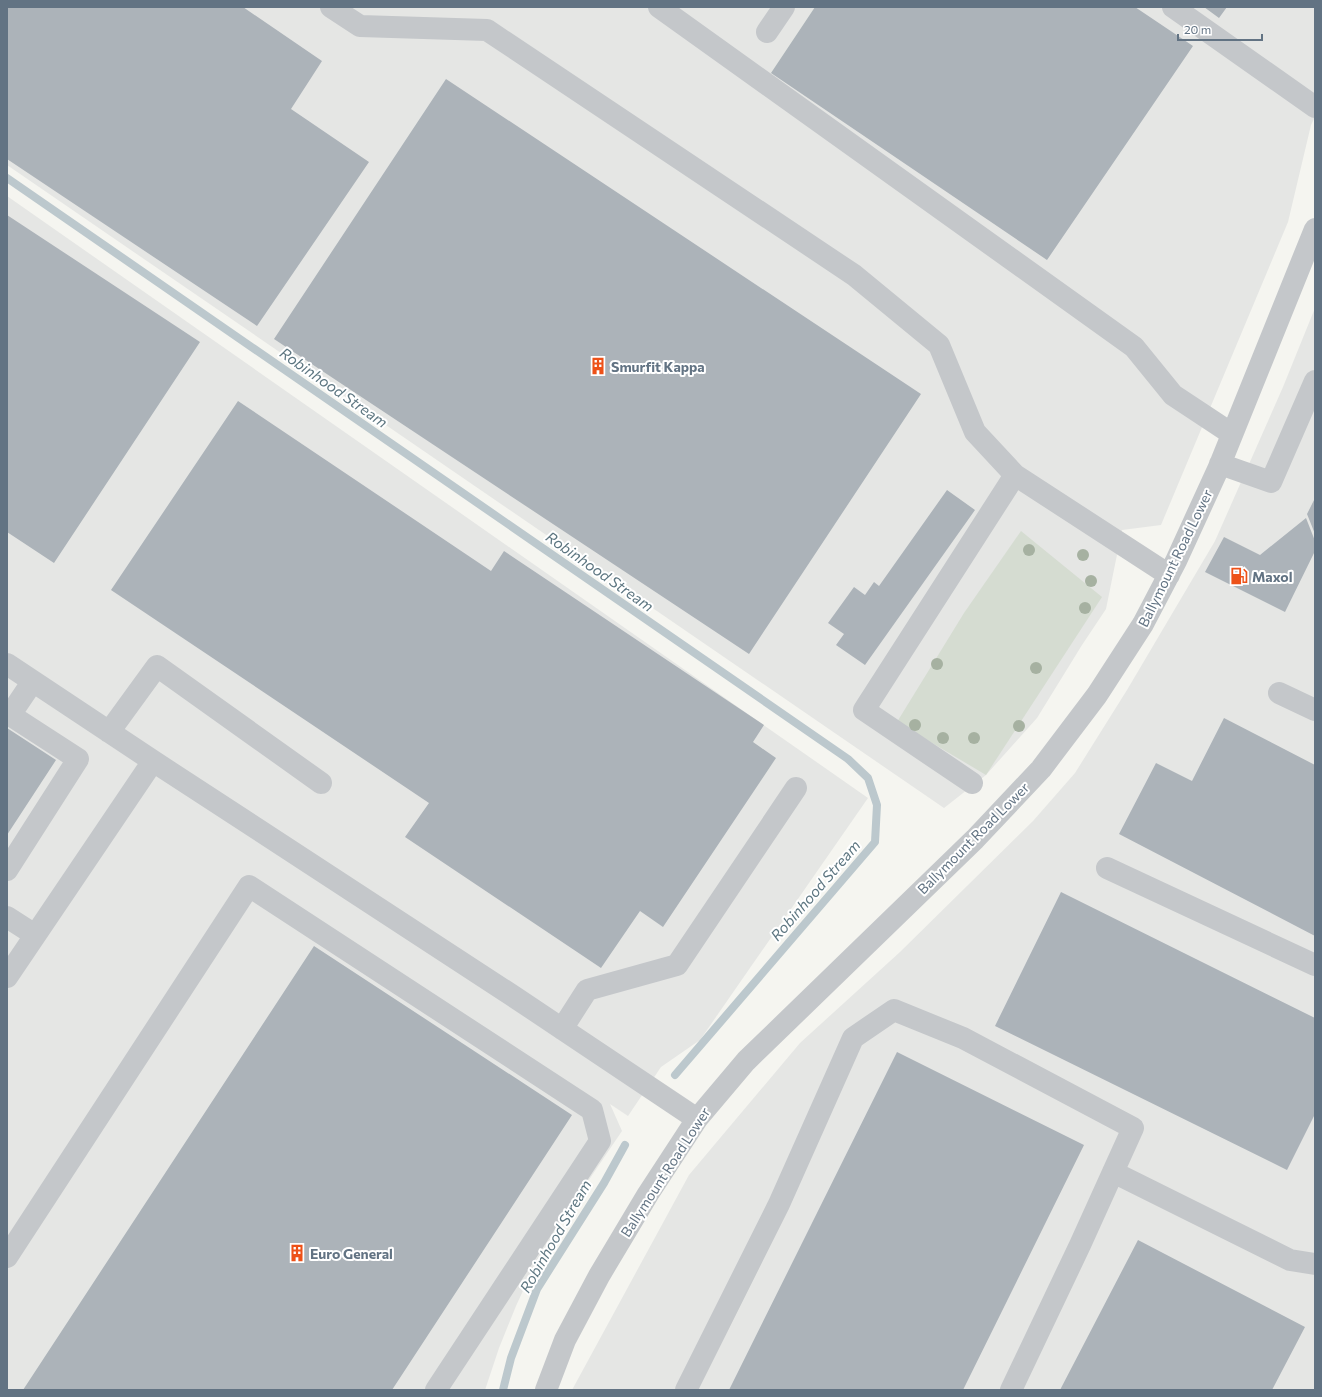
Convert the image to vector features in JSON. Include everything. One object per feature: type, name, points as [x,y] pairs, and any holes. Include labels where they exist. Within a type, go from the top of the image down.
[{"type":"street","points":[[331,7],[360,26],[486,30],[854,275],[939,345],[976,432],[1015,475],[1169,575]]},
{"type":"street","points":[[659,7],[1134,346],[1173,394],[1232,434]]},
{"type":"street","points":[[767,32],[784,7]]},
{"type":"street","points":[[1173,7],[1315,107]]},
{"type":"street","name":"Ballymount Road Lower","points":[[546,1390],[565,1340],[598,1276],[648,1194],[697,1119],[746,1061],[975,839],[1041,769],[1097,695],[1143,624],[1169,575],[1220,464],[1315,229]]},
{"type":"street","points":[[1220,464],[1271,482],[1315,381]]},
{"type":"street","points":[[972,783],[864,710],[1015,475]]},
{"type":"street","points":[[7,664],[697,1119]]},
{"type":"street","points":[[109,732],[157,666],[321,783]]},
{"type":"street","points":[[7,870],[78,759],[9,714],[33,681]]},
{"type":"street","points":[[1279,693],[1315,710]]},
{"type":"street","points":[[7,977],[153,761]]},
{"type":"street","points":[[562,1029],[587,990],[677,965],[796,788]]},
{"type":"street","points":[[1107,868],[1315,966]]},
{"type":"street","points":[[7,1257],[249,886],[592,1110],[600,1141],[436,1390]]},
{"type":"street","points":[[7,917],[35,936]]},
{"type":"street","points":[[686,1390],[779,1204],[853,1038],[894,1010],[963,1038],[1133,1128],[1011,1390]]},
{"type":"street","points":[[1113,1172],[1290,1260],[1315,1264]]},
{"type":"shaded area","points":[[7,7],[1315,7],[1315,117],[1311,125],[1288,222],[1161,525],[1122,530],[1106,609],[1037,718],[986,775],[944,808],[7,165]]},
{"type":"shaded area","points":[[7,196],[868,798],[700,1040],[661,1067],[628,1116],[610,1104],[622,1131],[557,1227],[532,1271],[499,1348],[485,1390],[7,1390]]},
{"type":"shaded area","points":[[1315,308],[1315,1390],[572,1390],[689,1175],[800,1043],[900,952],[1033,821],[1075,773],[1127,690],[1215,541],[1283,387]]},
{"type":"shaded area","points":[[1021,531],[1102,597],[986,775],[897,722],[964,613]]},
{"type":"building","points":[[7,7],[243,7],[322,61],[291,109],[369,162],[257,326],[7,159]]},
{"type":"building","points":[[815,7],[1135,7],[1193,46],[1047,260],[771,73]]},
{"type":"building","points":[[1204,7],[1227,7],[1219,18]]},
{"type":"building","name":"Smurfit Kappa","points":[[446,79],[921,394],[749,654],[274,339]]},
{"type":"building","points":[[7,215],[200,342],[54,563],[7,532]]},
{"type":"building","points":[[238,401],[491,571],[504,551],[764,725],[753,742],[776,758],[663,927],[640,911],[601,968],[405,837],[429,803],[111,590]]},
{"type":"building","points":[[947,490],[975,510],[865,665],[836,645],[844,634],[828,623],[854,587],[865,595],[874,582],[879,586]]},
{"type":"building","points":[[1315,498],[1315,534],[1307,514]]},
{"type":"building","points":[[1306,518],[1315,541],[1315,551],[1285,612],[1205,572],[1224,537],[1260,555]]},
{"type":"building","points":[[1224,718],[1315,765],[1315,936],[1119,834],[1156,763],[1192,781]]},
{"type":"building","points":[[7,728],[56,760],[7,835]]},
{"type":"building","points":[[1061,892],[1315,1018],[1315,1114],[1287,1170],[995,1026]]},
{"type":"building","name":"Euro General","points":[[314,946],[572,1115],[392,1390],[23,1390]]},
{"type":"building","points":[[897,1052],[1084,1145],[963,1390],[729,1390]]},
{"type":"building","points":[[1138,1240],[1305,1327],[1272,1390],[1060,1390]]},
{"type":"waterway","name":"Robinhood Stream","points":[[7,178],[848,759],[868,778],[877,805],[875,842],[675,1075]]},
{"type":"waterway","name":"Robinhood Stream","points":[[503,1390],[511,1358],[537,1289],[604,1183],[625,1145]]},
{"type":"place","name":"Smurfit Kappa","points":[[598,366]]},
{"type":"place","name":"Maxol","points":[[1239,576]]},
{"type":"place","name":"Euro General","points":[[297,1253]]}]
